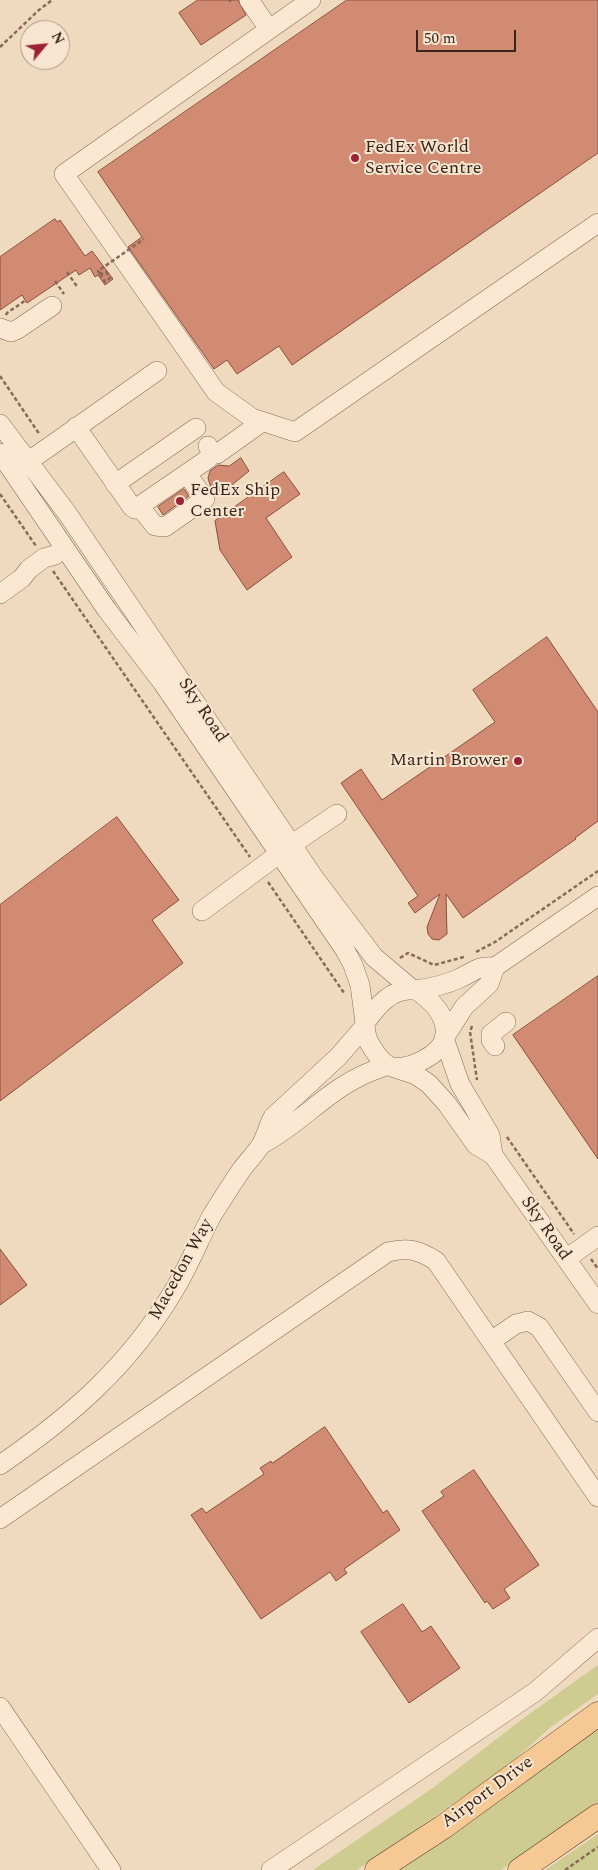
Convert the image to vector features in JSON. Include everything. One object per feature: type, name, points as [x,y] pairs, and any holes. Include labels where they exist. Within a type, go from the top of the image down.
[{"type":"main road","name":"Airport Drive","points":[[377,1870],[443,1827],[598,1714]]},
{"type":"main road","points":[[520,1870],[598,1816]]},
{"type":"street","points":[[236,1],[269,30]]},
{"type":"street","points":[[302,3],[269,30],[64,174],[216,392],[252,418],[295,432],[598,222]]},
{"type":"street","points":[[0,328],[11,332],[18,329],[59,301]]},
{"type":"street","points":[[13,473],[158,371]]},
{"type":"street","points":[[76,427],[115,484],[135,509],[208,459],[210,449],[217,454],[262,422]]},
{"type":"street","name":"Sky Road","points":[[0,424],[67,512],[160,649],[285,849],[353,965],[360,985],[365,1025]]},
{"type":"street","points":[[115,484],[196,428]]},
{"type":"street","name":"Sky Road","points":[[0,453],[60,552],[112,616],[285,849],[374,957],[414,990]]},
{"type":"street","points":[[139,506],[156,526],[165,528],[205,499],[187,474]]},
{"type":"street","points":[[0,594],[22,578],[29,569],[44,558],[60,552]]},
{"type":"street","points":[[202,911],[285,849],[337,814]]},
{"type":"street","points":[[496,967],[484,966],[448,983],[432,988],[390,995],[382,1001],[365,1025],[368,1041],[372,1048],[381,1060],[390,1066],[406,1066],[432,1055],[464,1006],[489,984],[496,967],[598,896]]},
{"type":"street","points":[[414,990],[429,999],[440,1013],[444,1028],[444,1038]]},
{"type":"street","points":[[495,1046],[491,1040],[491,1034],[506,1022]]},
{"type":"street","name":"Macedon Way","points":[[0,1465],[73,1411],[123,1362],[174,1291],[224,1196],[262,1144],[266,1129],[273,1118],[338,1057],[365,1025]]},
{"type":"street","name":"Sky Road","points":[[444,1038],[460,1084],[490,1135],[493,1154],[598,1304]]},
{"type":"street","name":"Sky Road","points":[[390,1066],[416,1075],[429,1084],[447,1104],[476,1145],[493,1154]]},
{"type":"street","name":"Macedon Way","points":[[262,1144],[275,1138],[340,1088],[358,1077],[390,1066]]},
{"type":"street","points":[[566,1259],[591,1242]]},
{"type":"street","points":[[0,1519],[388,1252],[412,1248],[436,1261],[598,1497]]},
{"type":"street","points":[[491,1341],[516,1324],[528,1321],[539,1327],[598,1412]]},
{"type":"street","points":[[271,1870],[535,1692],[598,1638]]},
{"type":"street","points":[[0,1707],[111,1870]]},
{"type":"path","points":[[0,47],[52,0]]},
{"type":"path","points":[[100,273],[98,271],[144,239]]},
{"type":"path","points":[[67,272],[78,288]]},
{"type":"path","points":[[55,281],[59,301]]},
{"type":"path","points":[[0,376],[48,447]]},
{"type":"path","points":[[437,964],[448,983]]},
{"type":"path","points":[[464,1006],[474,1020],[470,1032],[478,1088]]},
{"type":"path","points":[[504,1133],[591,1242],[598,1268]]},
{"type":"path","points":[[565,1870],[598,1848]]},
{"type":"shaded area","points":[[598,1665],[598,1694],[551,1727],[505,1768],[357,1870],[313,1870],[434,1787],[529,1714]]},
{"type":"shaded area","points":[[598,1723],[598,1803],[501,1870],[385,1870]]},
{"type":"shaded area","points":[[598,1834],[598,1870],[545,1870]]},
{"type":"building","points":[[198,0],[238,0],[246,15],[201,45],[179,13]]},
{"type":"building","name":"FedEx World Service Centre","points":[[347,0],[598,0],[598,153],[292,365],[279,346],[237,374],[227,360],[214,369],[128,247],[142,237],[98,172]]},
{"type":"building","points":[[55,219],[57,222],[60,220],[85,256],[92,251],[113,279],[105,285],[98,275],[95,277],[90,268],[79,275],[76,270],[27,303],[22,295],[0,310],[0,257]]},
{"type":"building","points":[[241,458],[249,471],[233,484],[229,490],[222,492],[211,488],[208,478],[210,471],[218,465],[229,466]]},
{"type":"building","points":[[284,472],[300,494],[266,518],[292,557],[247,590],[220,550],[215,521]]},
{"type":"building","points":[[184,489],[189,496],[163,515],[158,507]]},
{"type":"building","name":"Martin Brower","points":[[547,637],[598,712],[598,821],[576,839],[463,918],[446,894],[447,934],[439,940],[432,939],[428,934],[427,927],[440,894],[415,913],[408,903],[418,896],[341,783],[361,769],[382,800],[495,722],[473,690]]},
{"type":"building","points":[[117,817],[179,900],[152,920],[183,963],[0,1101],[0,905]]},
{"type":"building","points":[[598,976],[598,1159],[513,1035]]},
{"type":"building","points":[[0,1249],[27,1285],[0,1305]]},
{"type":"building","points":[[325,1427],[383,1513],[387,1510],[400,1530],[344,1569],[347,1573],[336,1581],[330,1572],[261,1619],[191,1515],[202,1508],[206,1513],[264,1474],[260,1468],[271,1461],[272,1463]]},
{"type":"building","points":[[474,1470],[539,1565],[504,1589],[510,1598],[493,1609],[487,1601],[485,1603],[422,1511],[444,1496],[441,1492]]},
{"type":"building","points":[[403,1604],[422,1632],[431,1626],[460,1668],[409,1703],[361,1632]]},
{"type":"place","name":"FedEx World Service Centre","points":[[355,158]]},
{"type":"place","name":"FedEx Ship Center","points":[[180,501]]},
{"type":"place","name":"Martin Brower","points":[[518,761]]}]
